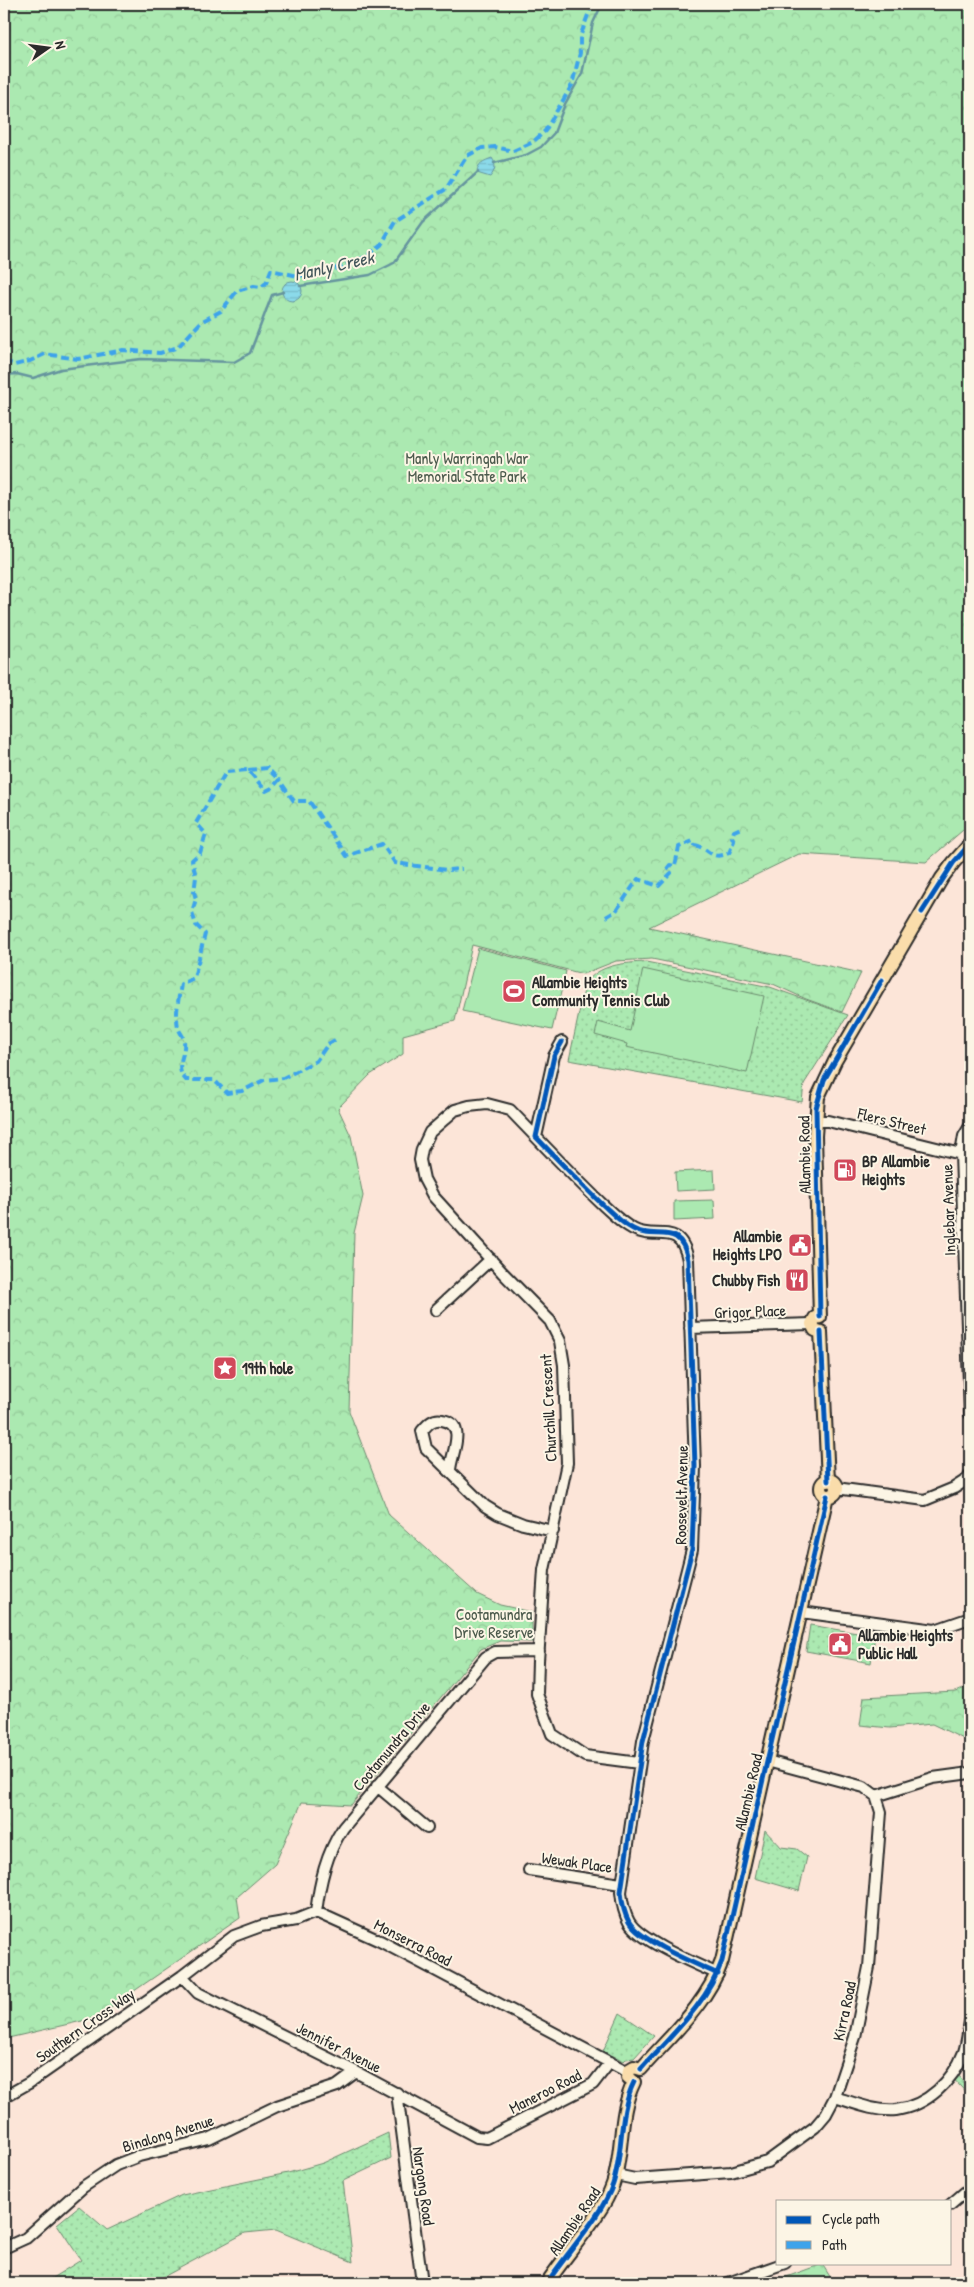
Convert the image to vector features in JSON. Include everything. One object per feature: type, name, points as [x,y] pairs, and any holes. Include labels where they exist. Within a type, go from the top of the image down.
[{"type":"main road","name":"Allambie Road","points":[[547,2283],[604,2203],[616,2175],[625,2106],[634,2067],[641,2069],[700,2004],[718,1974],[830,1488],[818,1324],[816,1121],[818,1097],[835,1061],[942,878],[970,844]]},
{"type":"main road","points":[[539,2283],[547,2283]]},
{"type":"street","points":[[536,1137],[554,1056],[562,1042]]},
{"type":"street","name":"Churchill Crescent","points":[[536,1137],[510,1110],[487,1104],[455,1110],[430,1132],[422,1149],[420,1160],[424,1179],[433,1196],[550,1321],[560,1341],[564,1365],[567,1463],[544,1570],[537,1694],[552,1734],[585,1756],[638,1763]]},
{"type":"street","name":"Flers Street","points":[[816,1121],[828,1121],[961,1154]]},
{"type":"street","name":"Inglebar Avenue","points":[[970,1126],[964,1136],[961,1154],[968,1237],[970,1414]]},
{"type":"street","name":"Roosevelt Avenue","points":[[536,1137],[584,1187],[633,1230],[645,1234],[658,1232],[676,1237],[686,1246],[696,1466],[692,1550],[638,1763],[635,1802],[621,1884],[624,1912],[634,1929],[646,1938],[718,1974]]},
{"type":"street","points":[[436,1310],[491,1259]]},
{"type":"street","name":"Grigor Place","points":[[690,1328],[818,1324]]},
{"type":"street","points":[[450,1471],[450,1461],[457,1444],[458,1435],[454,1427],[447,1421],[439,1419],[430,1422],[422,1431],[426,1448],[485,1506],[498,1514],[523,1524],[553,1531]]},
{"type":"street","points":[[830,1488],[924,1500],[936,1498],[968,1479],[970,1475]]},
{"type":"street","points":[[802,1612],[935,1630],[970,1618]]},
{"type":"street","name":"Cootamundra Drive","points":[[316,1912],[320,1886],[334,1842],[343,1828],[486,1657],[495,1652],[539,1651]]},
{"type":"street","points":[[767,1762],[864,1787],[876,1796],[933,1778],[970,1773]]},
{"type":"street","points":[[377,1786],[427,1828]]},
{"type":"street","name":"Kirra Road","points":[[616,2175],[635,2178],[731,2172],[767,2162],[815,2128],[826,2114],[835,2097],[855,2037],[869,1967],[881,1812],[876,1796]]},
{"type":"street","name":"Wewak Place","points":[[529,1870],[621,1884]]},
{"type":"street","points":[[182,1976],[234,1936],[261,1926],[296,1920],[316,1912]]},
{"type":"street","name":"Monserra Road","points":[[316,1912],[380,1941],[610,2062],[631,2077]]},
{"type":"street","name":"Jennifer Avenue","points":[[182,1976],[198,1993],[356,2072],[477,2137],[487,2138]]},
{"type":"street","name":"Southern Cross Way","points":[[4,2097],[29,2083],[182,1976]]},
{"type":"street","points":[[835,2097],[863,2106],[894,2110],[913,2106],[930,2097],[951,2076],[964,2052],[970,2022]]},
{"type":"street","name":"Maneroo Road","points":[[487,2138],[593,2084],[610,2062]]},
{"type":"street","name":"Binalong Avenue","points":[[4,2248],[26,2238],[83,2187],[116,2165],[139,2156],[209,2139],[277,2106],[337,2086],[356,2072]]},
{"type":"street","name":"Nargong Road","points":[[396,2093],[422,2283]]},
{"type":"street","points":[[952,2202],[970,2188]]},
{"type":"street","points":[[728,2283],[781,2264]]},
{"type":"green space","name":"Manly Warringah War Memorial State Park","points":[[4,4],[970,4],[970,824],[926,862],[799,854],[649,927],[861,973],[842,1012],[773,984],[652,959],[616,961],[583,974],[472,945],[455,1021],[403,1035],[403,1054],[370,1075],[338,1108],[351,1136],[363,1196],[354,1233],[349,1411],[389,1515],[477,1594],[500,1605],[532,1612],[532,1642],[500,1641],[481,1649],[351,1805],[302,1802],[275,1864],[237,1897],[240,1918],[95,2018],[4,2039]]},
{"type":"green space","name":"Allambie Heights Community Tennis Club","points":[[478,948],[566,971],[552,1030],[462,1011]]},
{"type":"green space","points":[[646,962],[770,987],[848,1015],[804,1084],[802,1102],[569,1060],[585,985],[590,978],[612,966]]},
{"type":"green space","points":[[643,969],[764,996],[747,1073],[626,1047],[627,1044],[595,1035],[598,1022],[630,1031]]},
{"type":"green space","points":[[714,1170],[715,1189],[676,1191],[675,1172]]},
{"type":"green space","points":[[714,1200],[715,1219],[674,1221],[674,1201]]},
{"type":"green space","name":"Allambie Heights Public Hall","points":[[810,1625],[875,1636],[871,1663],[806,1651]]},
{"type":"green space","points":[[970,1686],[970,1742],[932,1724],[890,1728],[860,1725],[864,1697],[955,1692]]},
{"type":"green space","points":[[765,1830],[781,1847],[797,1849],[807,1857],[799,1891],[755,1878]]},
{"type":"green space","points":[[620,2013],[654,2036],[634,2058],[624,2061],[603,2051]]},
{"type":"green space","points":[[954,2070],[970,2089],[970,2097],[951,2076]]},
{"type":"green space","points":[[388,2133],[391,2158],[343,2181],[353,2262],[276,2230],[245,2233],[152,2283],[44,2283],[81,2260],[57,2224],[79,2206],[107,2230],[182,2195],[288,2173],[323,2163]]},
{"type":"green space","points":[[822,2264],[834,2283],[770,2283]]},
{"type":"water","points":[[492,158],[495,168],[490,177],[477,173],[477,170],[484,161]]},
{"type":"water","points":[[292,281],[299,284],[302,291],[299,298],[292,301],[285,298],[282,291],[285,284]]},
{"type":"waterway","name":"Manly Creek","points":[[494,163],[526,155],[541,147],[554,133],[565,104],[582,74],[593,23],[602,4]]},
{"type":"waterway","name":"Manly Creek","points":[[300,286],[370,275],[394,263],[423,222],[478,172]]},
{"type":"waterway","name":"Manly Creek","points":[[4,375],[17,374],[33,378],[61,369],[141,359],[234,362],[250,353],[272,295],[283,292]]},
{"type":"marked path","points":[[4,361],[15,365],[45,354],[78,359],[123,350],[160,353],[178,347],[201,322],[221,311],[237,291],[254,286],[261,287],[266,283],[271,270],[298,276],[332,270],[366,257],[381,245],[395,221],[446,189],[467,156],[482,148],[495,147],[513,151],[533,142],[545,131],[572,85],[580,53],[580,37],[592,4]]},
{"type":"marked path","points":[[248,770],[267,768],[279,780]]},
{"type":"marked path","points":[[335,1040],[328,1044],[316,1061],[283,1078],[264,1080],[242,1091],[227,1093],[214,1080],[186,1080],[180,1071],[184,1041],[177,1021],[178,1000],[181,984],[194,978],[205,934],[196,925],[192,912],[196,899],[194,892],[196,877],[192,860],[200,853],[206,834],[196,823],[226,772],[248,770],[266,791],[272,788],[279,780],[294,801],[309,801],[347,856],[382,844],[395,863],[447,870],[462,869]]},
{"type":"marked path","points":[[606,917],[616,911],[638,879],[659,886],[671,873],[667,869],[670,865],[675,866],[679,847],[693,841],[695,845],[714,855],[723,855],[729,853],[734,841],[732,837],[734,831],[741,828]]},
{"type":"cycle path","points":[[922,912],[954,862],[970,844]]},
{"type":"cycle path","points":[[820,1317],[816,1108],[824,1080],[882,980]]},
{"type":"cycle path","points":[[562,1042],[554,1056],[536,1137],[621,1221],[633,1229],[642,1232],[673,1236],[684,1247],[688,1260],[695,1466],[692,1550],[643,1741],[621,1892],[629,1922],[644,1937],[718,1974]]},
{"type":"cycle path","points":[[821,1332],[828,1481]]},
{"type":"cycle path","points":[[641,2069],[698,2005],[715,1977],[722,1961],[827,1496]]},
{"type":"cycle path","points":[[547,2283],[593,2221],[608,2196],[619,2158],[623,2119],[634,2082]]},
{"type":"place","name":"Allambie Heights Community Tennis Club","points":[[514,991]]},
{"type":"place","name":"BP Allambie Heights","points":[[845,1170]]},
{"type":"place","name":"Allambie Heights LPO","points":[[800,1245]]},
{"type":"place","name":"Chubby Fish","points":[[797,1280]]},
{"type":"place","name":"19th hole","points":[[225,1368]]},
{"type":"place","name":"Allambie Heights Public Hall","points":[[840,1644]]},
{"type":"park label","name":"Cootamundra Drive Reserve","points":[[494,1623]]}]
